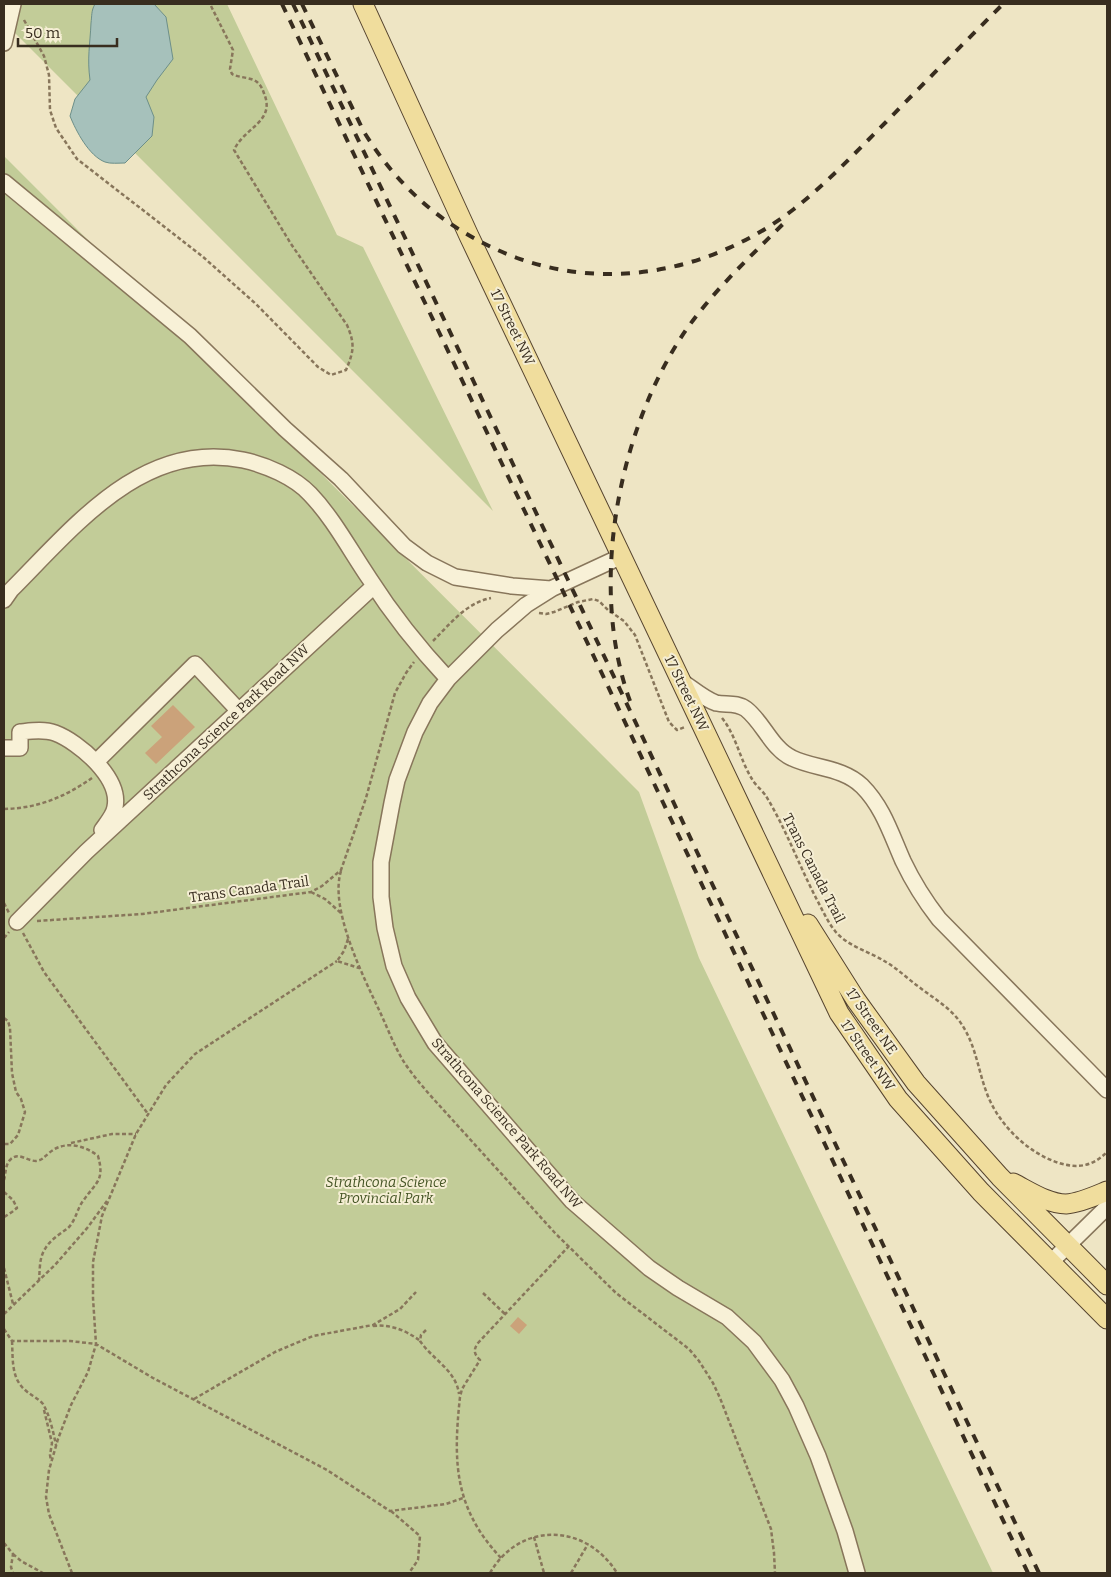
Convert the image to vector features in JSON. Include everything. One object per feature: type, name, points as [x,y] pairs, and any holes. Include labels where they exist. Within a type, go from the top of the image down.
[{"type":"main road","name":"17 Street NW","points":[[363,4],[469,236],[839,1013],[898,1099],[981,1192],[1107,1318]]},
{"type":"main road","name":"17 Street NE","points":[[763,850],[861,1008],[916,1082],[1000,1177]]},
{"type":"main road","points":[[1000,1177],[1052,1202],[1067,1204],[1107,1191]]},
{"type":"main road","points":[[1000,1177],[1107,1284]]},
{"type":"street","points":[[4,43],[17,8]]},
{"type":"street","points":[[4,182],[190,336],[285,429],[341,479],[404,546],[426,563],[456,577],[512,586],[552,589]]},
{"type":"street","points":[[4,600],[10,590],[76,525],[117,490],[141,474],[177,460],[202,456],[230,457],[262,464],[285,476],[309,493],[422,652],[448,679]]},
{"type":"street","name":"Strathcona Science Park Road NW","points":[[622,556],[552,589],[526,605],[497,630],[448,679],[430,703],[415,732],[397,780],[381,862],[381,897],[385,928],[394,966],[408,998],[435,1044],[572,1201],[650,1268],[678,1288],[726,1317],[754,1342],[782,1380],[796,1406],[821,1466],[845,1531],[857,1573]]},
{"type":"street","name":"Strathcona Science Park Road NW","points":[[17,922],[79,859],[374,586]]},
{"type":"street","points":[[99,766],[195,664],[239,711]]},
{"type":"street","points":[[681,681],[716,703],[744,707],[756,718],[772,741],[791,758],[843,773],[861,784],[887,820],[903,861],[918,890],[938,919],[1107,1090]]},
{"type":"street","name":"Strathcona Science Park Road NW","points":[[4,748],[20,748],[20,732],[54,733],[90,756],[108,775],[116,794],[115,808],[106,825],[79,859]]},
{"type":"street","points":[[1051,1262],[1107,1208]]},
{"type":"path","points":[[17,8],[44,56],[49,75],[50,110],[56,128],[77,159],[202,256],[256,304],[318,367],[330,375],[346,370],[354,353],[352,337],[347,325],[291,244],[234,150],[249,130],[265,117],[268,104],[261,86],[256,81],[232,74],[230,69],[233,50],[210,4]]},
{"type":"path","points":[[427,647],[466,608],[477,602],[494,597]]},
{"type":"path","points":[[534,611],[546,614],[588,599],[599,601],[630,627],[639,644],[669,722],[678,730],[686,727]]},
{"type":"path","points":[[417,658],[406,672],[396,692],[366,798],[341,870],[339,890],[342,914],[348,939],[359,968],[400,1056],[428,1094],[569,1246],[616,1293],[690,1349],[714,1383],[770,1529],[775,1573]]},
{"type":"path","name":"Trans Canada Trail","points":[[720,716],[724,720],[752,780],[766,796],[828,921],[844,939],[887,962],[946,1007],[956,1017],[971,1041],[986,1092],[1002,1120],[1012,1132],[1031,1150],[1069,1166],[1080,1167],[1091,1164],[1107,1152]]},
{"type":"path","points":[[4,809],[33,806],[59,798],[99,766]]},
{"type":"path","name":"Trans Canada Trail","points":[[17,922],[142,914],[311,892],[322,886],[341,870]]},
{"type":"path","points":[[311,892],[325,899],[342,914]]},
{"type":"path","points":[[17,922],[44,972],[148,1114]]},
{"type":"path","points":[[72,1573],[49,1514],[46,1496],[52,1461],[71,1405],[88,1372],[96,1344],[93,1262],[102,1216],[121,1166],[136,1134],[166,1085],[196,1054],[337,961],[344,951],[348,939]]},
{"type":"path","points":[[337,961],[359,968]]},
{"type":"path","points":[[4,1018],[8,1021],[10,1028],[14,1083],[25,1112],[18,1135],[10,1144],[4,1144]]},
{"type":"path","points":[[4,1180],[6,1168],[12,1158],[17,1156],[22,1156],[26,1160],[38,1161],[43,1159],[49,1152],[69,1144],[112,1134],[136,1134]]},
{"type":"path","points":[[39,1280],[41,1259],[45,1249],[76,1217],[83,1201],[96,1186],[100,1176],[101,1166],[98,1156],[88,1149],[69,1144]]},
{"type":"path","points":[[4,1192],[13,1200],[17,1208],[4,1216]]},
{"type":"path","points":[[4,1314],[55,1265],[88,1227],[110,1196]]},
{"type":"path","points":[[501,1558],[487,1543],[463,1498],[456,1455],[460,1398],[462,1389],[480,1360],[475,1356],[476,1347],[569,1246]]},
{"type":"path","points":[[4,1268],[13,1304]]},
{"type":"path","points":[[372,1326],[400,1309],[416,1292]]},
{"type":"path","points":[[484,1293],[506,1314]]},
{"type":"path","points":[[194,1399],[275,1352],[313,1336],[384,1325],[411,1334],[420,1341],[450,1372],[457,1384],[460,1398]]},
{"type":"path","points":[[4,1329],[12,1341],[12,1358],[16,1378],[24,1390],[41,1403],[48,1413],[57,1446]]},
{"type":"path","points":[[420,1341],[421,1335],[426,1330]]},
{"type":"path","points":[[12,1341],[63,1341],[96,1344],[153,1378],[328,1470],[390,1511],[420,1536],[418,1560],[410,1573]]},
{"type":"path","points":[[44,1408],[52,1444],[50,1455],[52,1461]]},
{"type":"path","points":[[390,1511],[446,1504],[463,1498]]},
{"type":"path","points":[[492,1573],[501,1558],[516,1545],[534,1537],[562,1535],[576,1538],[600,1552],[617,1573]]},
{"type":"path","points":[[534,1537],[544,1573]]},
{"type":"path","points":[[4,1543],[21,1561],[43,1573]]},
{"type":"path","points":[[571,1573],[588,1544]]},
{"type":"path","points":[[13,1554],[11,1567],[13,1573]]},
{"type":"green space","points":[[4,4],[227,4],[337,235],[363,247],[493,511],[4,22]]},
{"type":"green space","name":"Strathcona Science Provincial Park","points":[[4,156],[639,792],[699,958],[993,1573],[4,1573]]},
{"type":"water","points":[[95,4],[154,4],[166,17],[173,59],[146,97],[154,117],[152,136],[125,163],[107,163],[99,159],[88,149],[79,136],[70,116],[75,99],[90,80],[89,51],[92,14]]},
{"type":"building","points":[[173,705],[195,727],[156,764],[145,753],[162,737],[151,726]]},
{"type":"building","points":[[518,1317],[527,1325],[519,1334],[510,1326]]},
{"type":"railway","points":[[282,4],[560,585],[1028,1573]]},
{"type":"railway","points":[[293,4],[1039,1573]]},
{"type":"railway","points":[[302,4],[364,132],[378,154],[394,173],[411,192],[430,208],[470,236],[517,258],[553,268],[589,273],[626,274],[662,269],[697,260],[731,247],[763,230],[794,209],[841,167],[1003,4]]},
{"type":"railway","points":[[630,701],[618,656],[611,608],[611,559],[617,510],[627,461],[643,414],[662,370],[686,330],[721,287],[786,221]]}]
